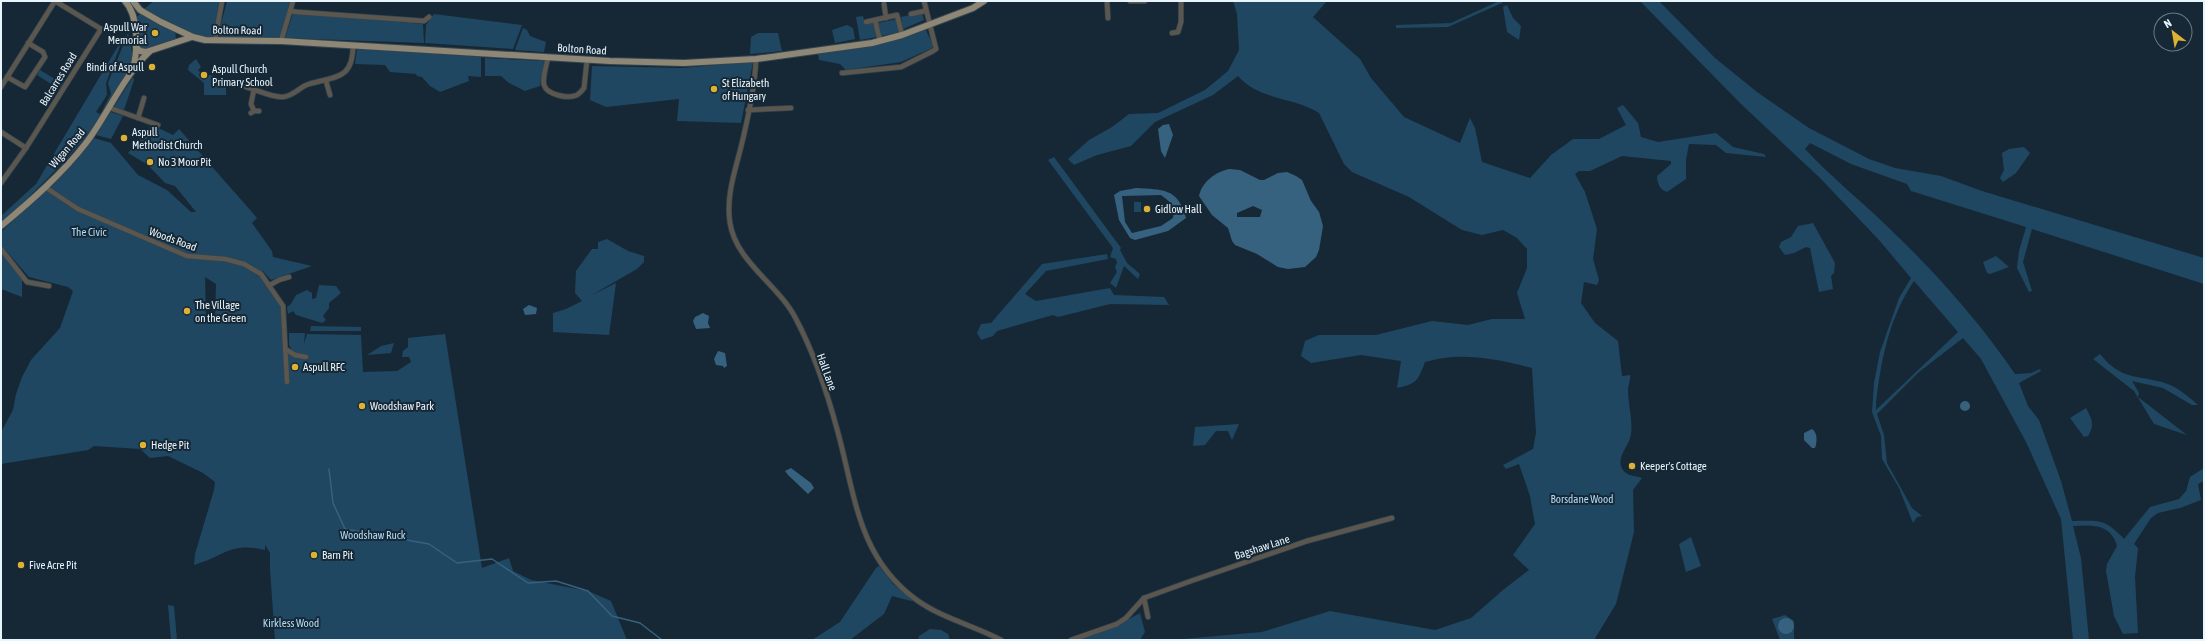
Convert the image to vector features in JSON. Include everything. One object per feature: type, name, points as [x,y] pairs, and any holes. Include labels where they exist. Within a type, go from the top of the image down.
[{"type":"main road","name":"Wigan Road","points":[[125,1],[131,10],[134,23],[136,47],[133,70]]},
{"type":"main road","name":"Bolton Road","points":[[133,1],[145,14],[173,28],[193,37],[215,40],[281,41],[587,60],[684,63],[756,59],[880,41],[902,35],[973,8],[984,1]]},
{"type":"main road","points":[[134,23],[138,15],[145,14]]},
{"type":"main road","points":[[173,28],[176,37],[174,42]]},
{"type":"main road","name":"Bolton Road","points":[[150,51],[193,37]]},
{"type":"main road","points":[[136,47],[142,52],[150,51]]},
{"type":"main road","name":"Wigan Road","points":[[1,226],[45,187],[79,152],[110,108],[133,70],[150,51]]},
{"type":"street","points":[[1,87],[55,1]]},
{"type":"street","name":"Balcarres Road","points":[[1,183],[26,148],[101,29],[55,1]]},
{"type":"street","points":[[215,40],[222,1]]},
{"type":"street","points":[[281,41],[293,1]]},
{"type":"street","points":[[842,73],[901,67],[933,51],[936,48],[928,25],[924,1]]},
{"type":"street","points":[[1107,1],[1108,18]]},
{"type":"street","points":[[1130,1],[1146,1]]},
{"type":"street","points":[[1172,33],[1178,35],[1181,22],[1181,1]]},
{"type":"street","points":[[884,4],[886,18]]},
{"type":"street","points":[[290,11],[424,21],[429,16]]},
{"type":"street","points":[[911,14],[925,11]]},
{"type":"street","points":[[866,22],[897,16],[902,35]]},
{"type":"street","points":[[875,20],[880,41]]},
{"type":"street","points":[[7,77],[25,87],[45,57],[43,52],[28,43]]},
{"type":"street","points":[[246,87],[281,97],[293,95],[309,84],[326,81],[342,74],[351,65],[354,46]]},
{"type":"street","points":[[548,57],[544,81],[546,89],[552,93],[573,96],[578,95],[584,88],[587,60]]},
{"type":"street","name":"Hall Lane","points":[[756,59],[748,110],[729,201],[730,224],[740,247],[788,305],[804,335],[819,374],[837,429],[860,521],[882,567],[897,584],[931,610],[1001,640]]},
{"type":"street","points":[[326,81],[331,95],[328,101]]},
{"type":"street","points":[[254,89],[251,104],[255,112]]},
{"type":"street","points":[[138,118],[144,98]]},
{"type":"street","points":[[110,108],[158,125]]},
{"type":"street","points":[[748,110],[791,108]]},
{"type":"street","points":[[1,132],[26,148]]},
{"type":"street","name":"Woods Road","points":[[45,187],[78,209],[187,256],[225,259],[244,264],[261,274],[283,306],[287,350],[287,382]]},
{"type":"street","points":[[1,249],[27,282],[49,286]]},
{"type":"street","points":[[270,285],[279,280],[289,278]]},
{"type":"street","points":[[287,350],[291,353],[306,357]]},
{"type":"street","name":"Bagshaw Lane","points":[[1142,600],[1249,560],[1307,541],[1392,518]]},
{"type":"street","points":[[1071,640],[1117,624],[1126,618],[1142,600],[1148,617]]},
{"type":"green space","points":[[154,1],[221,1],[212,39],[194,35],[144,9]]},
{"type":"green space","points":[[227,1],[290,1],[280,38],[217,39]]},
{"type":"green space","name":"Borsdane Wood","points":[[1233,1],[1327,1],[1313,17],[1360,59],[1371,78],[1404,117],[1460,143],[1470,118],[1475,128],[1482,162],[1530,178],[1551,155],[1573,139],[1599,139],[1626,125],[1617,108],[1623,105],[1638,123],[1641,137],[1658,142],[1716,133],[1733,147],[1764,154],[1766,157],[1726,153],[1716,145],[1689,144],[1686,160],[1686,179],[1667,192],[1662,190],[1659,186],[1657,176],[1671,164],[1671,161],[1622,156],[1590,171],[1579,171],[1575,174],[1585,192],[1597,229],[1593,259],[1599,280],[1597,285],[1584,282],[1581,303],[1595,323],[1618,341],[1622,376],[1630,375],[1628,390],[1631,434],[1629,442],[1621,457],[1621,466],[1627,474],[1642,478],[1633,490],[1634,532],[1616,604],[1594,640],[1171,640],[1262,632],[1330,611],[1435,630],[1471,618],[1529,570],[1513,555],[1535,524],[1530,496],[1519,464],[1506,469],[1503,465],[1533,449],[1536,433],[1532,368],[1492,359],[1452,357],[1438,359],[1425,362],[1416,381],[1397,388],[1401,361],[1361,355],[1311,363],[1301,356],[1305,341],[1319,335],[1376,335],[1432,321],[1468,325],[1492,319],[1525,319],[1517,293],[1527,268],[1527,249],[1517,238],[1503,230],[1482,235],[1462,230],[1409,197],[1352,172],[1344,164],[1319,113],[1299,104],[1256,90],[1246,84],[1238,76],[1213,95],[1155,122],[1131,146],[1097,155],[1074,165],[1068,159],[1089,140],[1112,127],[1129,114],[1158,113],[1205,90],[1228,71],[1239,50],[1237,14]]},
{"type":"green space","points":[[1499,1],[1503,1],[1502,3],[1448,27],[1396,28],[1396,25],[1451,23]]},
{"type":"green space","points":[[1640,1],[1659,1],[1715,58],[1757,92],[1809,128],[1869,159],[1895,168],[1941,176],[1982,191],[2204,258],[2204,284],[2032,229],[2023,262],[2032,291],[2029,292],[2017,268],[2019,251],[2026,227],[1911,191],[1907,184],[1851,164],[1810,143],[1805,149],[1883,222],[1927,266],[1973,318],[2015,374],[2031,373],[2040,369],[2041,371],[2019,383],[2028,406],[2039,420],[2061,481],[2072,521],[2101,522],[2111,527],[2124,539],[2150,507],[2179,499],[2186,491],[2190,477],[2204,468],[2204,481],[2198,484],[2201,500],[2180,508],[2158,513],[2151,518],[2134,544],[2138,548],[2135,577],[2138,633],[2123,634],[2114,616],[2106,571],[2107,564],[2117,546],[2114,539],[2110,533],[2100,527],[2073,526],[2081,558],[2089,640],[2073,640],[2061,519],[2026,442],[1981,359],[1963,338],[1919,372],[1877,414],[1884,435],[1887,463],[1912,508],[1922,516],[1917,517],[1913,523],[1899,488],[1882,459],[1881,436],[1872,412],[1874,383],[1880,352],[1899,298],[1911,278],[1879,240],[1820,178],[1741,104]],"holes":[[[1914,281],[1958,332],[1876,410],[1884,355],[1892,325],[1905,295]]]},
{"type":"green space","points":[[1507,5],[1513,18],[1521,26],[1519,40],[1507,32],[1503,7]]},
{"type":"green space","points":[[922,12],[924,20],[903,29],[901,17]]},
{"type":"green space","points":[[142,13],[175,31],[176,39],[140,51],[136,17]]},
{"type":"green space","points":[[293,13],[423,24],[424,43],[285,38]]},
{"type":"green space","points":[[434,14],[522,25],[513,49],[425,43],[426,25]]},
{"type":"green space","points":[[863,16],[865,24],[874,23],[877,37],[860,40],[856,17]]},
{"type":"green space","points":[[897,19],[900,32],[881,36],[878,23]]},
{"type":"green space","points":[[847,25],[853,28],[855,39],[835,43],[832,30]]},
{"type":"green space","points":[[523,28],[527,30],[530,36],[546,42],[544,52],[515,50]]},
{"type":"green space","points":[[925,28],[932,43],[932,48],[901,62],[846,70],[840,64],[819,60],[818,54],[872,45]]},
{"type":"green space","points":[[128,33],[133,56],[130,68],[103,109],[111,94],[108,83]]},
{"type":"green space","points":[[758,33],[778,33],[782,51],[750,54],[751,37]]},
{"type":"green space","points":[[124,36],[106,83],[107,95],[96,112],[102,115],[67,158],[1,223],[1,216],[36,184]]},
{"type":"green space","points":[[357,49],[481,57],[481,77],[468,76],[469,81],[440,92],[416,74],[390,72],[385,65],[355,64]]},
{"type":"green space","points":[[485,58],[544,61],[540,86],[525,91],[509,83],[501,76],[485,76]]},
{"type":"green space","points":[[196,59],[201,67],[198,70],[206,78],[209,75],[216,76],[216,80],[226,80],[226,95],[204,95],[204,83],[188,70],[189,65]]},
{"type":"green space","points":[[753,62],[741,123],[677,121],[679,99],[606,107],[590,100],[592,66],[681,68]]},
{"type":"green space","points":[[40,70],[63,84],[59,89],[37,75]]},
{"type":"green space","points":[[133,77],[134,80],[124,110],[114,107]]},
{"type":"green space","points":[[111,112],[123,116],[111,139],[96,135]]},
{"type":"green space","points":[[152,125],[173,135],[179,129],[257,218],[252,223],[272,251],[273,257],[312,266],[271,280],[263,271],[255,277],[261,274],[283,306],[287,350],[292,350],[289,345],[289,333],[305,333],[304,344],[307,334],[361,335],[363,372],[397,371],[411,362],[409,357],[402,357],[403,351],[408,347],[408,338],[445,334],[482,568],[509,558],[513,571],[531,580],[588,591],[611,601],[627,640],[275,640],[270,553],[265,545],[265,550],[253,548],[235,549],[194,565],[195,554],[215,482],[203,473],[168,456],[150,458],[140,449],[94,446],[88,450],[1,464],[1,432],[13,410],[16,394],[22,377],[31,360],[60,328],[73,291],[68,287],[29,277],[1,245],[1,232],[61,175],[94,138],[111,143],[138,175],[167,190],[191,212],[196,212],[175,186],[165,183],[148,165],[128,153]],"holes":[[[205,277],[216,284],[215,319],[206,320]]]},
{"type":"green space","points":[[2024,147],[2030,153],[2016,173],[2003,182],[2000,178],[2004,170],[2002,153],[2009,149]]},
{"type":"green space","points":[[1054,157],[1121,248],[1120,250],[1127,263],[1140,274],[1138,279],[1124,266],[1116,288],[1110,283],[1117,272],[1115,267],[1117,263],[1116,259],[1110,257],[1113,248],[1048,160]]},
{"type":"green space","points":[[1134,202],[1141,202],[1141,212],[1134,212]]},
{"type":"green space","points":[[1813,223],[1835,263],[1834,273],[1831,276],[1833,289],[1819,292],[1810,248],[1806,247],[1794,253],[1785,255],[1779,247],[1781,242],[1791,237],[1798,226]]},
{"type":"green space","points":[[607,239],[628,251],[644,256],[644,262],[637,269],[590,296],[616,283],[609,335],[553,332],[553,313],[566,309],[582,301],[575,293],[576,271],[592,249],[598,249],[598,242]]},
{"type":"green space","points":[[1,252],[22,277],[22,297],[1,289]]},
{"type":"green space","points":[[1107,254],[1108,259],[1046,271],[1025,294],[1036,301],[1110,288],[1114,295],[1164,297],[1169,305],[1110,304],[1058,317],[1053,315],[997,331],[993,336],[981,340],[977,333],[981,324],[991,323],[1042,264]]},
{"type":"green space","points":[[1996,256],[2009,267],[1990,274],[1987,273],[1983,262]]},
{"type":"green space","points":[[319,285],[336,286],[341,293],[329,303],[329,308],[323,316],[326,320],[322,323],[296,315],[293,311],[288,314],[287,307],[291,304],[296,295],[307,290],[312,293],[312,299],[316,298]]},
{"type":"green space","points":[[311,326],[361,327],[361,331],[310,331]]},
{"type":"green space","points":[[394,343],[391,353],[367,355],[381,346]]},
{"type":"green space","points":[[2100,354],[2116,369],[2131,376],[2168,384],[2188,396],[2198,405],[2192,405],[2163,388],[2132,381],[2139,393],[2138,397],[2187,435],[2154,424],[2134,391],[2093,359]]},
{"type":"green space","points":[[2086,408],[2092,425],[2088,436],[2084,437],[2070,418]]},
{"type":"green space","points":[[1239,424],[1232,440],[1228,431],[1216,431],[1205,445],[1193,446],[1195,427]]},
{"type":"green space","points":[[1691,537],[1701,566],[1686,572],[1679,544]]},
{"type":"green space","points":[[879,566],[893,584],[913,600],[911,601],[892,596],[884,614],[850,640],[812,640],[840,622],[876,568]]},
{"type":"green space","points":[[168,605],[174,606],[177,640],[171,640]]},
{"type":"green space","points":[[1140,613],[1145,632],[1140,640],[1078,640],[1118,625]]},
{"type":"green space","points":[[1785,615],[1794,621],[1794,640],[1780,640],[1772,619]]},
{"type":"green space","points":[[930,629],[941,630],[948,634],[950,640],[918,640],[919,636]]},
{"type":"shaded area","points":[[1169,124],[1173,135],[1165,158],[1161,151],[1158,129],[1163,125]]},
{"type":"shaded area","points":[[1224,170],[1240,170],[1260,180],[1264,180],[1278,173],[1287,172],[1302,180],[1311,201],[1319,212],[1323,226],[1319,250],[1316,257],[1305,267],[1288,269],[1278,267],[1257,254],[1235,245],[1232,241],[1228,228],[1212,215],[1199,196],[1206,182],[1214,175]],"holes":[[[1253,206],[1262,210],[1260,217],[1237,217],[1237,213]]]},
{"type":"shaded area","points":[[1136,188],[1154,189],[1168,192],[1174,195],[1183,208],[1186,218],[1168,231],[1135,240],[1130,238],[1119,220],[1114,195],[1120,191]],"holes":[[[1161,195],[1172,204],[1174,210],[1173,218],[1161,226],[1132,233],[1125,222],[1122,196]]]},
{"type":"shaded area","points":[[529,305],[537,308],[536,314],[525,315],[523,309]]},
{"type":"shaded area","points":[[703,313],[709,316],[708,323],[710,328],[696,329],[693,321],[695,317]]},
{"type":"shaded area","points":[[718,351],[725,353],[727,366],[724,368],[723,366],[716,365],[714,359]]},
{"type":"shaded area","points":[[1965,401],[1970,406],[1965,411],[1960,406]]},
{"type":"shaded area","points":[[1812,429],[1817,440],[1815,448],[1812,448],[1804,440],[1804,433]]},
{"type":"shaded area","points":[[791,468],[811,483],[814,488],[808,494],[785,471]]},
{"type":"shaded area","points":[[1786,618],[1792,620],[1794,626],[1792,632],[1786,634],[1780,632],[1778,626],[1780,620]]},
{"type":"waterway","points":[[329,469],[333,503],[345,529],[429,544],[457,563],[492,559],[528,583],[556,581],[588,591],[612,616],[640,623],[662,640]]},
{"type":"place","name":"Aspull War Memorial","points":[[155,33]]},
{"type":"place","name":"Bindi of Aspull","points":[[152,67]]},
{"type":"place","name":"Aspull Church Primary School","points":[[204,75]]},
{"type":"place","name":"St Elizabeth of Hungary","points":[[714,89]]},
{"type":"place","name":"Aspull Methodist Church","points":[[124,138]]},
{"type":"place","name":"No 3 Moor Pit","points":[[150,162]]},
{"type":"place","name":"Gidlow Hall","points":[[1147,209]]},
{"type":"place","name":"The Village on the Green","points":[[187,311]]},
{"type":"place","name":"Aspull RFC","points":[[295,367]]},
{"type":"place","name":"Woodshaw Park","points":[[362,406]]},
{"type":"place","name":"Hedge Pit","points":[[143,445]]},
{"type":"place","name":"Keeper's Cottage","points":[[1632,466]]},
{"type":"place","name":"Barn Pit","points":[[314,555]]},
{"type":"place","name":"Five Acre Pit","points":[[21,565]]},
{"type":"park label","name":"The Civic","points":[[89,232]]},
{"type":"park label","name":"Woodshaw Ruck","points":[[373,535]]},
{"type":"park label","name":"Kirkless Wood","points":[[291,623]]}]
